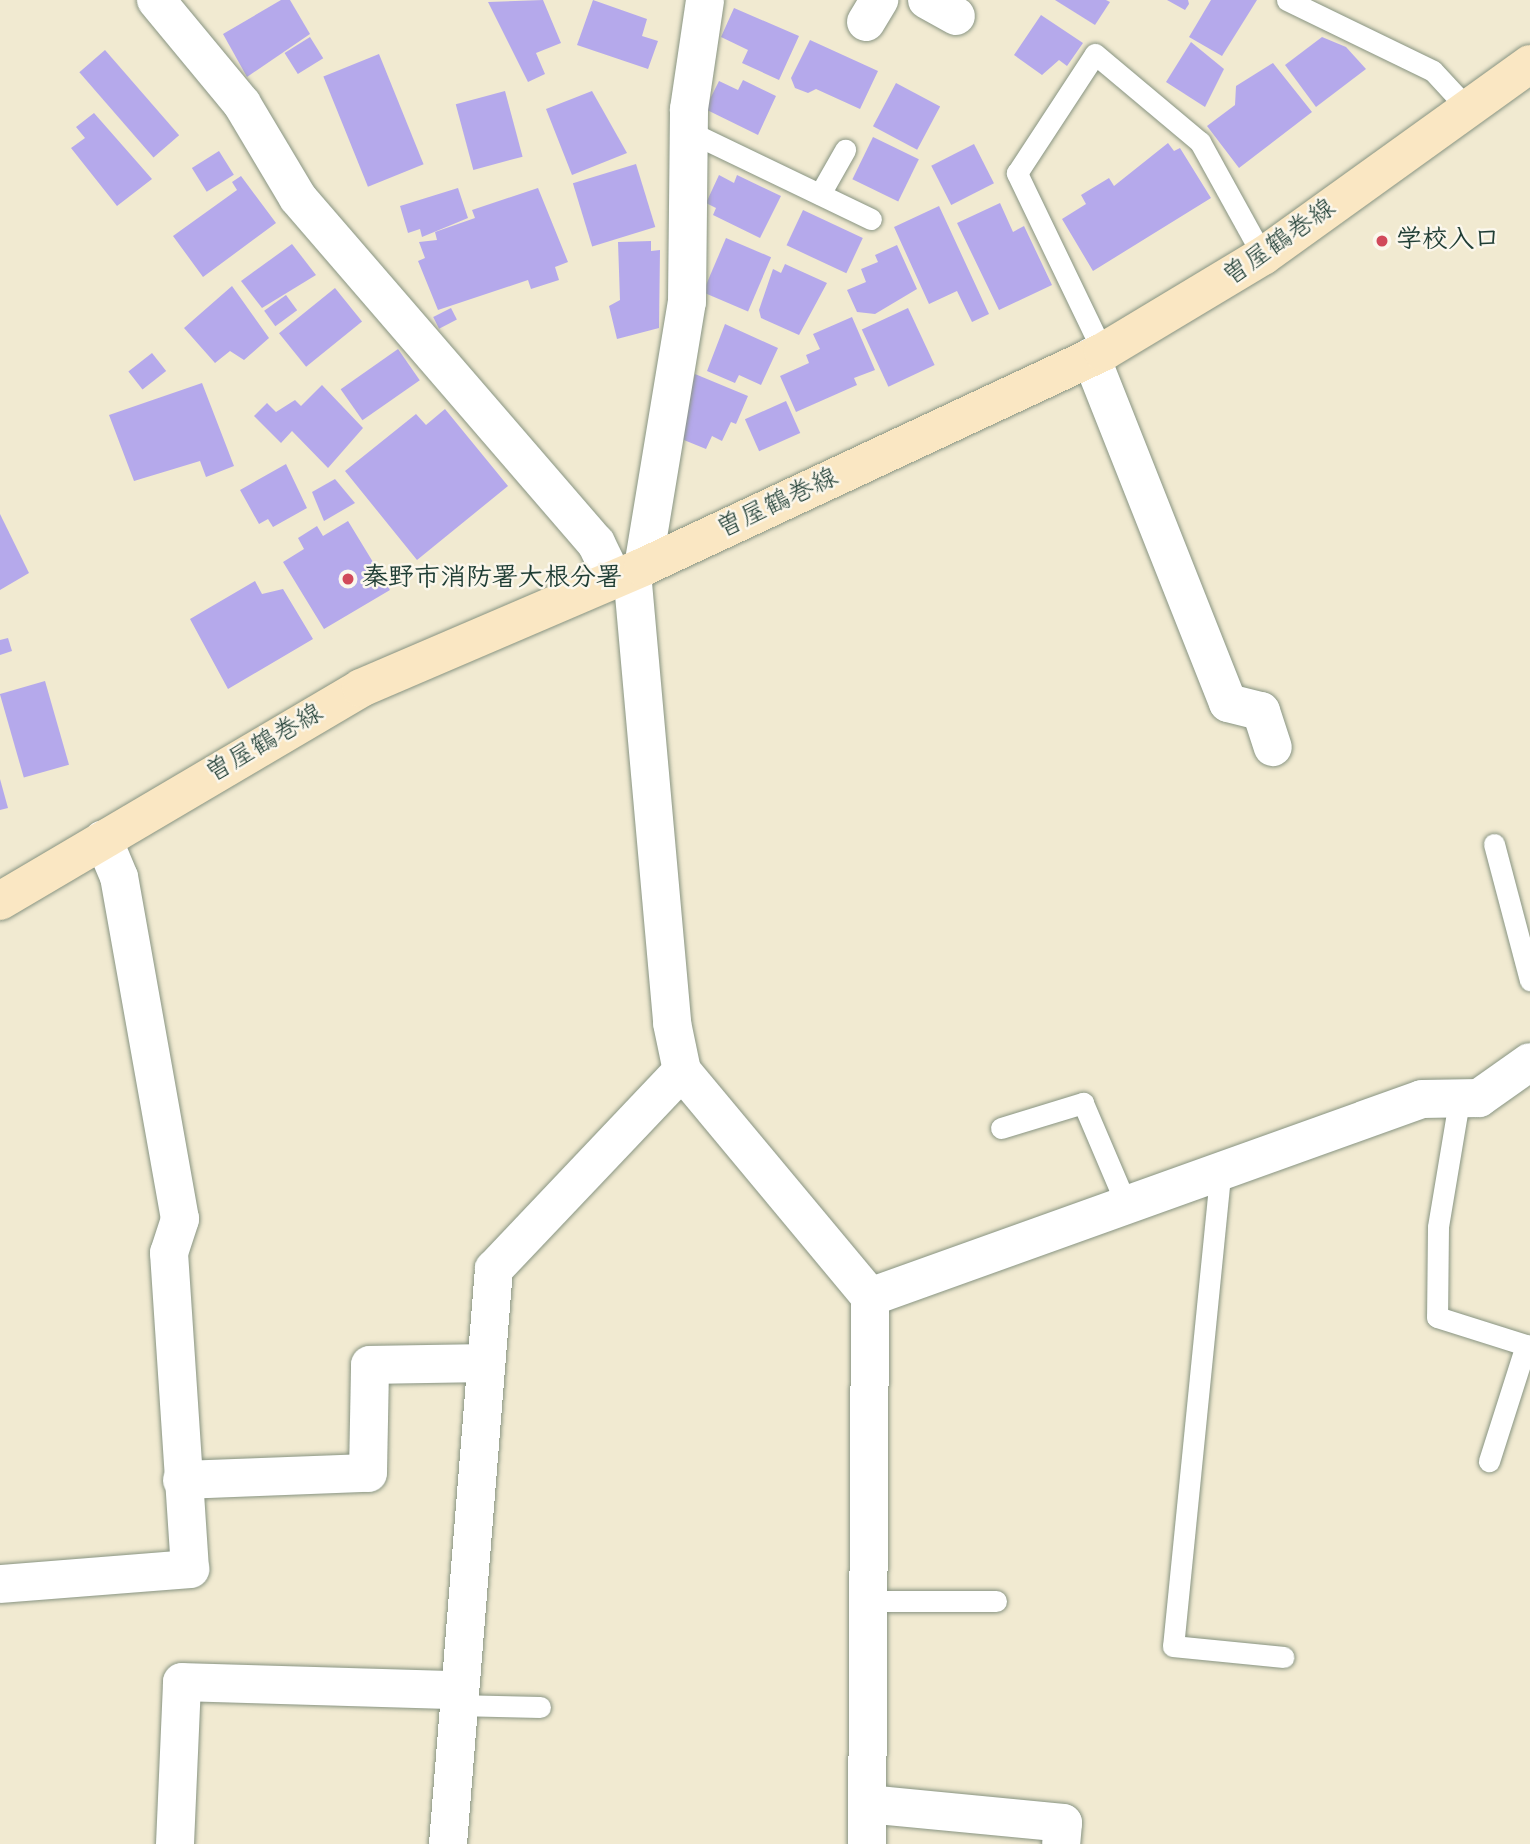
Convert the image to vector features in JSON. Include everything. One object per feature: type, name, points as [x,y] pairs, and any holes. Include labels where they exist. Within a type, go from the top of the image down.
[{"type":"main road","name":"曽屋鶴巻線","points":[[0,901],[361,688],[630,573],[1097,354],[1263,256],[1530,64]]},
{"type":"street","points":[[156,0],[242,104],[298,198],[596,543],[630,573]]},
{"type":"street","points":[[705,0],[688,131],[687,302],[630,573],[672,1023],[682,1071],[870,1297],[867,1844]]},
{"type":"street","points":[[1097,354],[1228,703],[1261,711],[1273,747]]},
{"type":"street","points":[[0,1584],[190,1569],[169,1253],[180,1219],[119,877],[103,839]]},
{"type":"street","points":[[870,1297],[1220,1176],[1422,1099],[1459,1101],[1479,1098],[1530,1062]]},
{"type":"street","points":[[448,1844],[456,1697],[494,1269],[682,1071]]},
{"type":"street","points":[[182,1480],[368,1472],[370,1365],[485,1363]]},
{"type":"street","points":[[175,1844],[182,1682],[456,1697]]},
{"type":"street","points":[[867,1804],[1063,1823],[1060,1844]]},
{"type":"lane","points":[[1287,0],[1433,71],[1469,110]]},
{"type":"lane","points":[[1097,354],[1017,173],[1095,54],[1200,142],[1263,256]]},
{"type":"lane","points":[[688,131],[871,219]]},
{"type":"lane","points":[[820,194],[845,150]]},
{"type":"lane","points":[[1494,844],[1530,981]]},
{"type":"lane","points":[[1459,1101],[1438,1227],[1437,1317],[1526,1345],[1489,1461]]},
{"type":"lane","points":[[1001,1128],[1083,1103],[1127,1206]]},
{"type":"lane","points":[[1220,1176],[1173,1646],[1283,1657]]},
{"type":"lane","points":[[869,1601],[996,1601]]},
{"type":"lane","points":[[456,1697],[540,1707]]},
{"type":"building","points":[[281,0],[290,0],[310,34],[247,77],[223,34]]},
{"type":"building","points":[[543,0],[561,43],[536,53],[545,74],[528,82],[488,2]]},
{"type":"building","points":[[593,0],[647,19],[642,36],[658,41],[648,69],[577,45]]},
{"type":"building","points":[[1055,0],[1106,0],[1110,2],[1095,25]]},
{"type":"building","points":[[1167,0],[1188,0],[1189,4],[1185,10]]},
{"type":"building","points":[[1211,0],[1257,0],[1222,56],[1189,37]]},
{"type":"building","points":[[734,8],[799,36],[779,80],[742,63],[748,50],[721,37]]},
{"type":"building","points":[[1041,15],[1083,43],[1067,66],[1059,60],[1042,75],[1014,55]]},
{"type":"building","points":[[310,37],[323,58],[298,74],[285,53]]},
{"type":"building","points":[[1322,37],[1346,47],[1366,69],[1316,107],[1285,65]]},
{"type":"building","points":[[810,40],[878,71],[860,109],[816,89],[808,93],[795,88],[791,78]]},
{"type":"building","points":[[1191,42],[1224,69],[1205,107],[1166,82]]},
{"type":"building","points":[[105,50],[179,135],[153,158],[79,72]]},
{"type":"building","points":[[379,54],[424,164],[368,187],[323,76]]},
{"type":"building","points":[[1273,63],[1312,112],[1239,168],[1207,126],[1235,105],[1236,86]]},
{"type":"building","points":[[743,80],[776,96],[758,135],[705,109],[719,81],[738,90]]},
{"type":"building","points":[[896,83],[940,106],[917,150],[873,126]]},
{"type":"building","points":[[505,91],[523,157],[473,170],[456,104]]},
{"type":"building","points":[[592,91],[627,153],[572,175],[546,109]]},
{"type":"building","points":[[94,113],[152,179],[117,206],[71,148],[85,138],[76,127]]},
{"type":"building","points":[[873,137],[919,159],[898,202],[852,179]]},
{"type":"building","points":[[1168,143],[1174,151],[1180,148],[1211,198],[1093,271],[1062,219],[1086,204],[1081,195],[1109,178],[1114,186]]},
{"type":"building","points":[[974,144],[994,183],[951,205],[931,166]]},
{"type":"building","points":[[219,151],[234,175],[207,192],[192,168]]},
{"type":"building","points":[[636,164],[655,227],[592,246],[573,183]]},
{"type":"building","points":[[719,175],[734,183],[737,175],[781,196],[760,238],[713,215],[716,208],[706,203]]},
{"type":"building","points":[[241,176],[276,223],[203,277],[173,236],[237,190],[232,182]]},
{"type":"building","points":[[458,188],[468,218],[422,237],[420,229],[408,233],[400,206]]},
{"type":"building","points":[[538,188],[568,262],[555,267],[559,280],[531,289],[528,280],[438,310],[418,261],[425,258],[419,242],[437,240],[435,232],[475,218],[472,210]]},
{"type":"building","points":[[1000,203],[1013,232],[1024,226],[1052,285],[999,310],[957,223]]},
{"type":"building","points":[[939,206],[989,314],[972,322],[957,291],[929,304],[894,227]]},
{"type":"building","points":[[803,210],[863,238],[846,273],[787,245]]},
{"type":"building","points":[[726,238],[771,257],[748,311],[703,292]]},
{"type":"building","points":[[651,241],[651,251],[660,250],[659,328],[617,339],[609,306],[620,300],[618,242]]},
{"type":"building","points":[[292,244],[316,275],[262,308],[241,281]]},
{"type":"building","points":[[897,245],[917,289],[875,314],[857,312],[847,290],[866,282],[861,269],[878,262],[875,255]]},
{"type":"building","points":[[785,264],[827,283],[799,335],[761,318],[759,310],[773,269],[781,273]]},
{"type":"building","points":[[232,286],[269,338],[244,360],[230,351],[215,363],[184,328]]},
{"type":"building","points":[[335,288],[362,321],[306,367],[279,333]]},
{"type":"building","points":[[286,295],[297,310],[275,326],[264,311]]},
{"type":"building","points":[[451,308],[457,320],[439,329],[433,317]]},
{"type":"building","points":[[908,308],[935,365],[888,387],[862,330]]},
{"type":"building","points":[[852,317],[875,370],[854,378],[857,385],[796,412],[780,376],[809,363],[806,355],[820,349],[813,334]]},
{"type":"building","points":[[725,324],[778,348],[761,385],[739,375],[735,383],[707,371]]},
{"type":"building","points":[[398,349],[420,380],[362,420],[341,389]]},
{"type":"building","points":[[152,353],[166,371],[143,390],[128,371]]},
{"type":"building","points":[[695,374],[748,396],[736,424],[731,422],[722,441],[712,436],[706,449],[679,438]]},
{"type":"building","points":[[202,383],[234,466],[206,477],[200,461],[134,481],[109,415]]},
{"type":"building","points":[[322,385],[363,428],[328,468],[292,431],[281,443],[254,416],[267,403],[276,412],[295,400],[301,406]]},
{"type":"building","points":[[786,401],[800,433],[759,451],[745,419]]},
{"type":"building","points":[[445,409],[508,486],[417,560],[345,471],[416,414],[426,425]]},
{"type":"building","points":[[286,464],[307,508],[273,527],[268,519],[259,524],[240,490]]},
{"type":"building","points":[[335,479],[355,503],[324,521],[312,492]]},
{"type":"building","points":[[0,514],[29,573],[0,590]]},
{"type":"building","points":[[348,521],[390,590],[324,629],[283,562],[304,549],[298,538],[317,526],[323,536]]},
{"type":"building","points":[[255,581],[262,594],[283,589],[313,639],[228,689],[190,619]]},
{"type":"building","points":[[8,638],[12,651],[0,655],[0,640]]},
{"type":"building","points":[[45,681],[69,765],[24,778],[0,694]]},
{"type":"building","points":[[0,779],[8,808],[0,810]]},
{"type":"place","name":"学校入口","points":[[1382,241]]},
{"type":"place","name":"秦野市消防署大根分署","points":[[348,579]]}]
